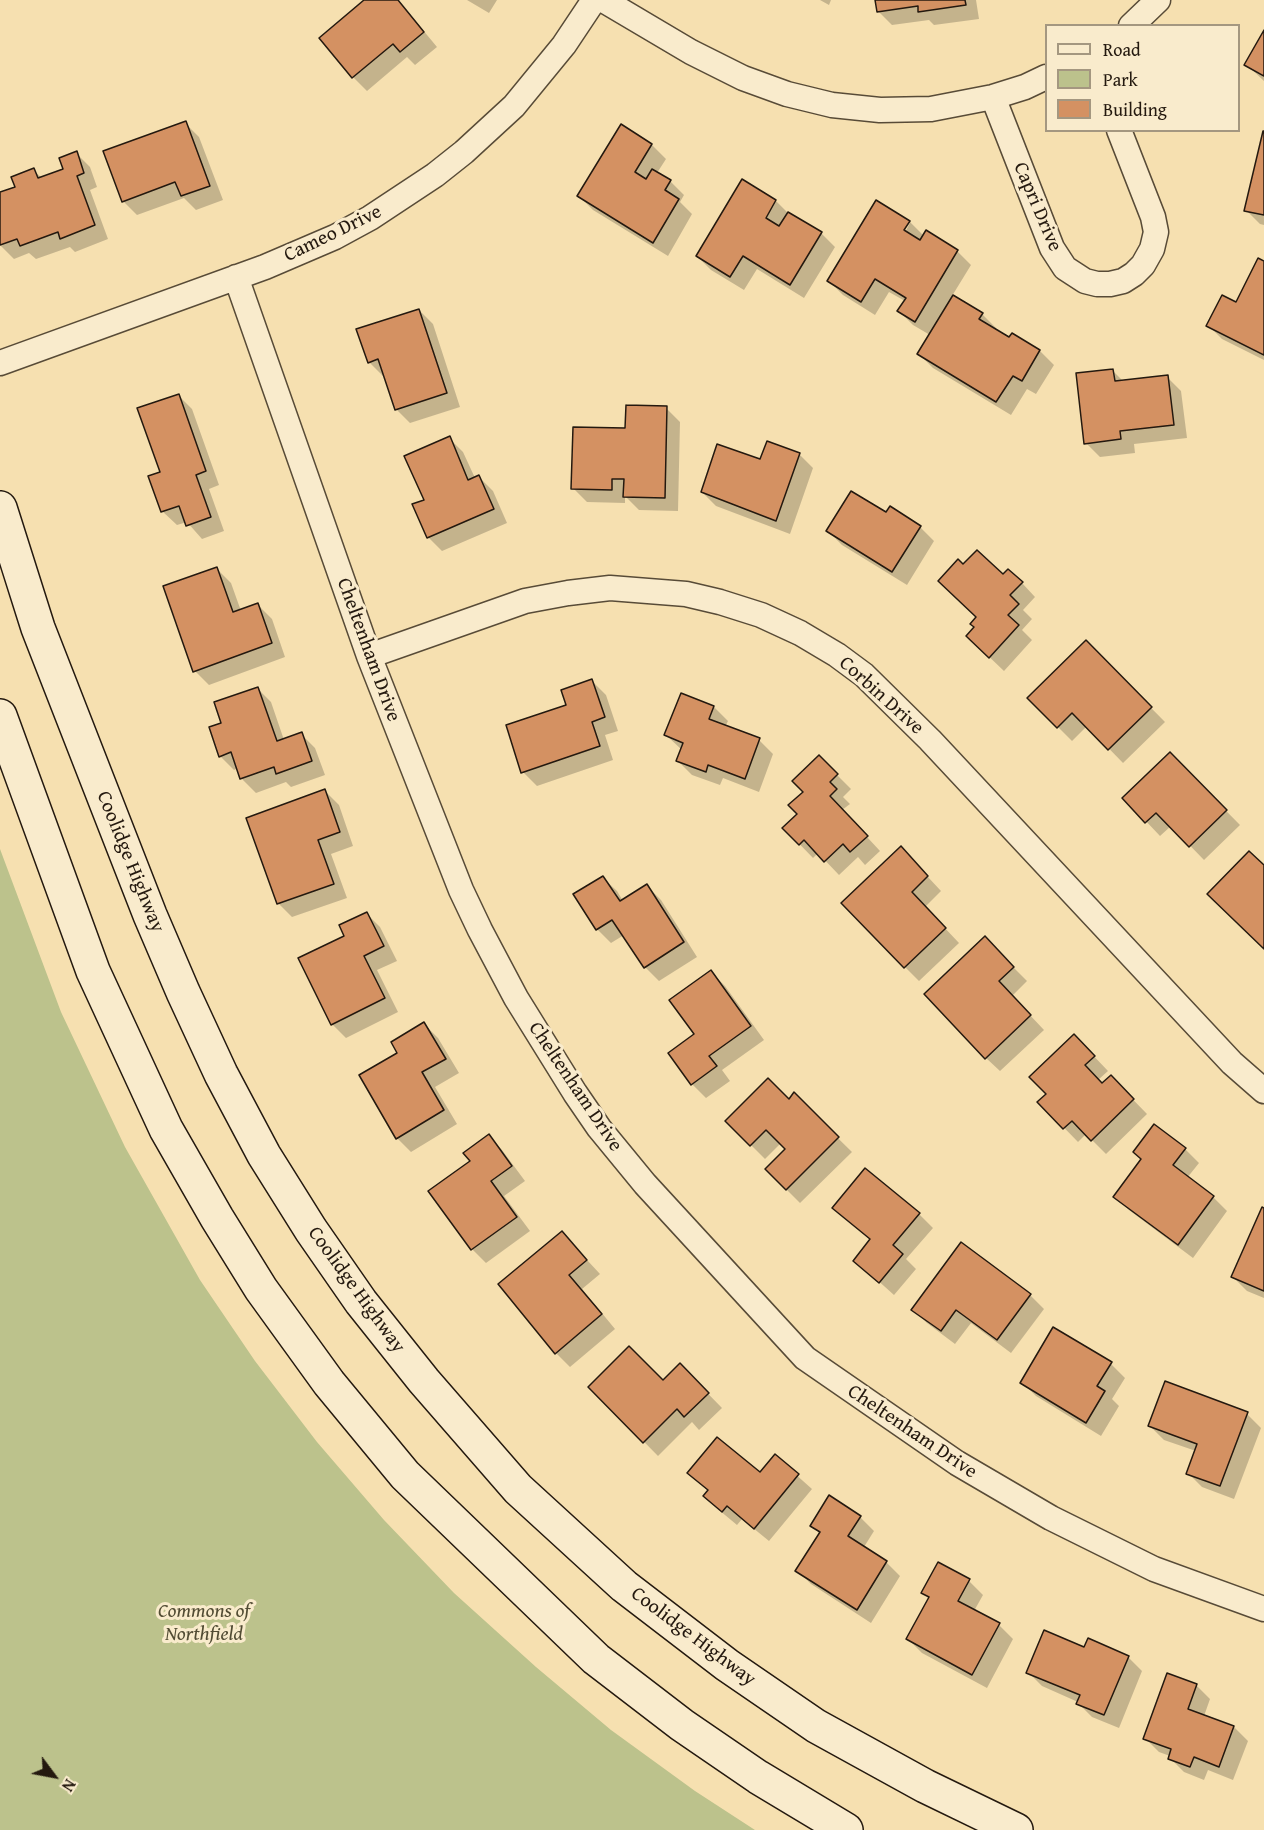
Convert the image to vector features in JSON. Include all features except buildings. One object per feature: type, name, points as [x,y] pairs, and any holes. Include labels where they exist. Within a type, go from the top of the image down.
[{"type":"main road","name":"Coolidge Highway","points":[[0,508],[38,628],[150,915],[187,1002],[221,1074],[264,1155],[311,1230],[361,1302],[424,1381],[518,1489],[624,1586],[727,1665],[816,1726],[925,1786],[1016,1830]]},
{"type":"main road","points":[[0,716],[93,970],[166,1129],[261,1289],[329,1383],[405,1475],[596,1659],[682,1725],[758,1777],[846,1830]]},
{"type":"street","name":"Cameo Drive","points":[[0,363],[236,277],[335,237],[370,218],[435,175],[514,106],[564,45],[594,0]]},
{"type":"street","points":[[603,0],[734,74],[776,90],[832,105],[880,110],[931,109],[993,97],[1045,78]]},
{"type":"street","points":[[1133,24],[1158,0]]},
{"type":"street","name":"Capri Drive","points":[[993,97],[1052,248],[1065,268],[1085,281],[1097,284],[1123,281],[1134,274],[1143,265],[1152,249],[1156,232],[1153,217],[1120,132]]},
{"type":"street","name":"Cheltenham Drive","points":[[236,277],[369,656],[461,890],[499,968],[557,1065],[599,1128],[645,1184],[805,1358],[957,1463],[1051,1518],[1154,1569],[1264,1609]]},
{"type":"street","name":"Corbin Drive","points":[[369,656],[525,601],[610,588],[686,594],[720,602],[761,615],[800,633],[837,655],[864,675],[930,740],[1232,1063],[1264,1091]]},
{"type":"green space","name":"Commons of Northfield","points":[[0,849],[61,1012],[125,1147],[200,1280],[255,1361],[317,1442],[384,1520],[454,1593],[536,1667],[611,1730],[695,1791],[755,1830],[0,1830]]}]
